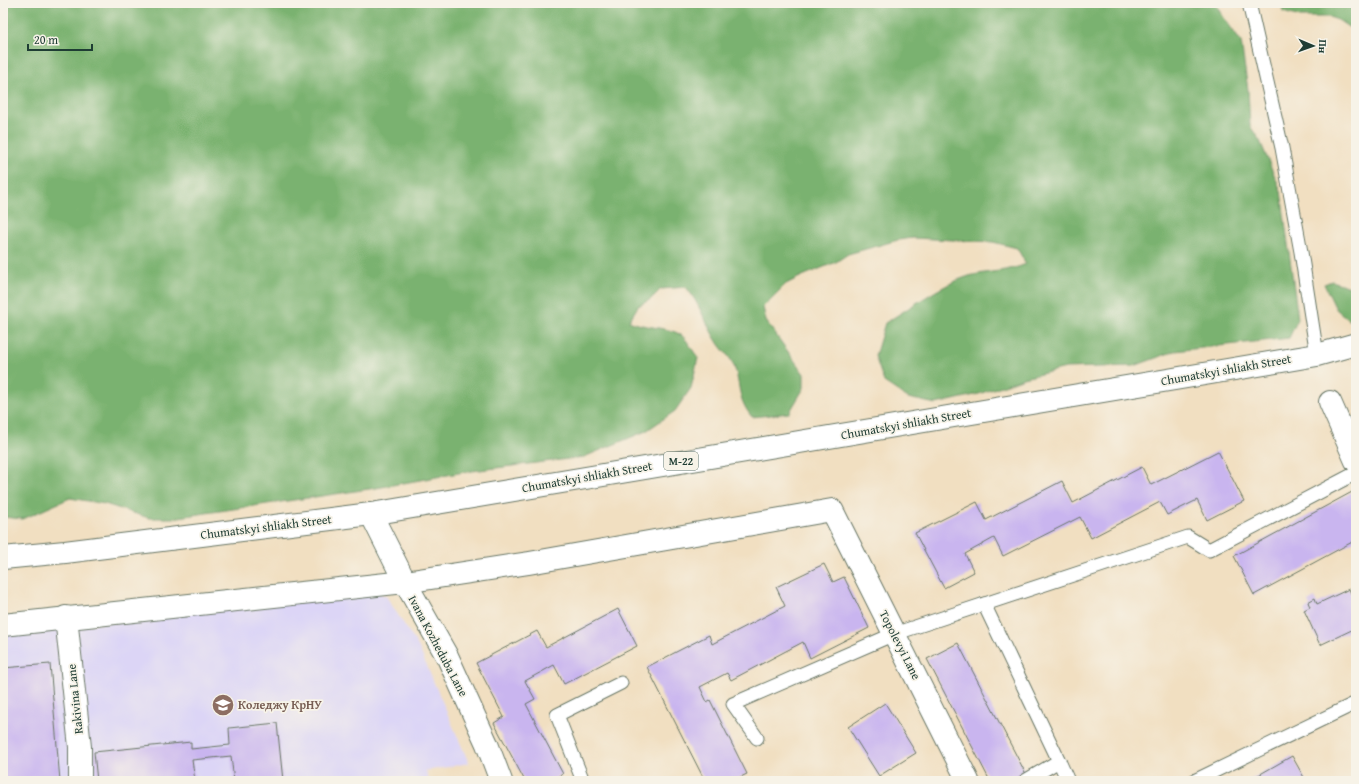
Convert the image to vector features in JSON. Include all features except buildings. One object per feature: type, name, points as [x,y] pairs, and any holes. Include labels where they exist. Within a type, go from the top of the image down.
[{"type":"main road","name":"Chumatskyi shliakh Street","points":[[3,558],[65,552],[371,514],[1316,354],[1356,344]]},
{"type":"main road","points":[[1330,402],[1356,461]]},
{"type":"main road","name":"Topolevyi Lane","points":[[405,582],[529,563],[832,510],[968,781]]},
{"type":"main road","name":"Ivana Kozheduba Lane","points":[[371,514],[405,582],[448,658],[487,744],[501,781]]},
{"type":"main road","points":[[3,625],[66,617],[405,582]]},
{"type":"main road","name":"Rakivina Lane","points":[[66,617],[80,747],[80,781]]},
{"type":"lane","points":[[1249,3],[1282,148],[1301,252],[1316,354]]},
{"type":"lane","points":[[757,738],[733,704],[894,634],[1188,537],[1208,550],[1356,473]]},
{"type":"lane","points":[[984,604],[1068,781]]},
{"type":"lane","points":[[583,781],[558,715],[621,682]]},
{"type":"lane","points":[[1194,781],[1356,703]]},
{"type":"lane","points":[[1025,781],[1059,761]]},
{"type":"shaded area","name":"Коледжу КрНУ","points":[[375,591],[386,596],[418,646],[469,763],[426,771],[429,780],[422,781],[3,781],[3,635]]},
{"type":"green space","points":[[3,3],[1216,3],[1220,12],[1241,42],[1248,90],[1250,126],[1260,141],[1281,191],[1298,319],[1289,338],[1175,351],[1134,366],[1066,368],[1024,378],[979,394],[936,404],[908,398],[884,382],[875,356],[885,323],[937,290],[959,280],[976,274],[1012,269],[1026,264],[1017,248],[993,242],[913,238],[898,240],[848,254],[836,262],[800,277],[786,284],[763,307],[766,321],[804,374],[804,388],[789,413],[752,417],[744,404],[734,366],[714,336],[691,294],[686,287],[661,289],[651,299],[638,306],[629,321],[676,332],[688,342],[698,358],[691,388],[675,411],[646,431],[584,457],[464,472],[376,488],[172,518],[149,518],[105,504],[70,498],[23,519],[3,517]]},
{"type":"green space","points":[[1281,3],[1356,3],[1356,32],[1338,20],[1329,17],[1300,17],[1283,12]]},
{"type":"green space","points":[[1332,281],[1353,288],[1356,287],[1356,320],[1349,320],[1336,309],[1324,284]]},
{"type":"place","name":"Коледжу КрНУ","points":[[223,705]]}]
